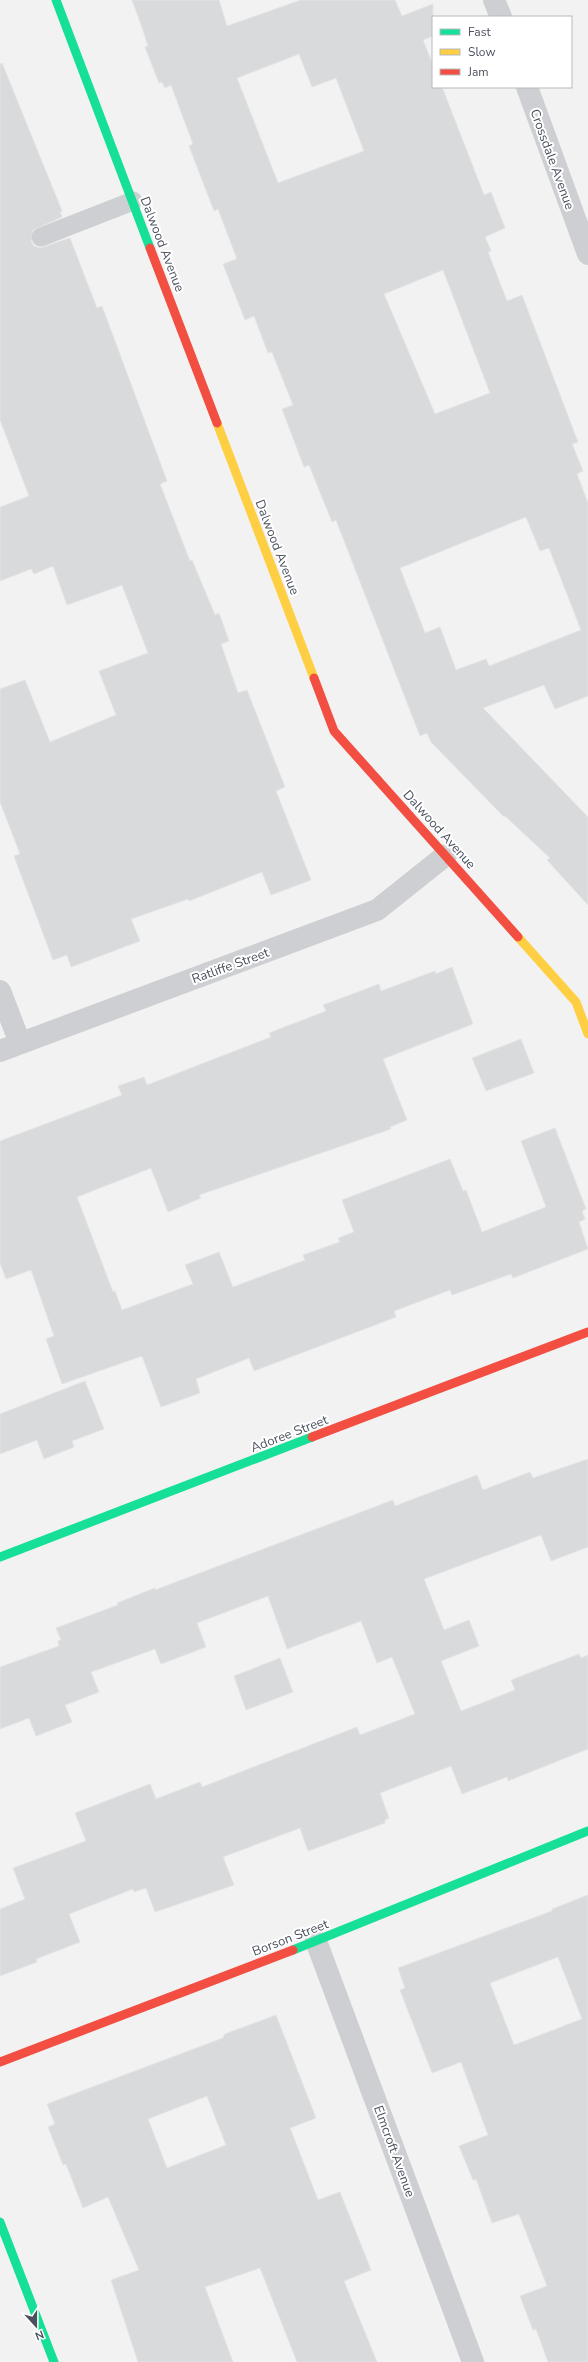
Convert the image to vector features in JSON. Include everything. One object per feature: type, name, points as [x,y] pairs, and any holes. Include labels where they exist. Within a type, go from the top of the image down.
[{"type":"street","name":"Dalwood Avenue","points":[[56,0],[334,731],[576,1002],[588,1034]]},
{"type":"street","points":[[494,0],[501,16]]},
{"type":"street","name":"Crossdale Avenue","points":[[526,88],[588,254]]},
{"type":"street","name":"Ratliffe Street","points":[[0,1051],[377,910],[446,855]]},
{"type":"street","points":[[0,991],[20,1043]]},
{"type":"street","name":"Adoree Street","points":[[0,1557],[588,1332]]},
{"type":"street","name":"Borson Street","points":[[0,2062],[316,1941],[588,1831]]},
{"type":"street","name":"Elmcroft Avenue","points":[[316,1941],[473,2362]]},
{"type":"street","points":[[0,2222],[54,2362]]},
{"type":"lane","points":[[41,237],[133,201]]},
{"type":"building","points":[[132,0],[219,0],[227,26],[301,0],[395,0],[402,16],[433,4],[432,36],[423,40],[432,62],[432,88],[442,88],[484,195],[491,192],[505,228],[485,237],[491,251],[488,252],[507,301],[522,295],[578,442],[572,444],[583,471],[577,474],[588,503],[588,696],[555,709],[544,685],[483,708],[588,817],[588,905],[547,860],[550,858],[505,816],[504,817],[431,742],[427,733],[420,736],[336,520],[332,522],[309,465],[304,467],[282,409],[293,405],[272,352],[268,353],[254,316],[245,320],[223,264],[237,259],[218,209],[214,211],[189,146],[193,144],[171,85],[165,88],[162,82],[159,83],[145,47],[148,46]],"holes":[[[299,54],[312,87],[336,78],[364,151],[278,183],[237,78]],[[443,270],[490,393],[435,414],[384,294]],[[526,517],[540,551],[549,548],[581,630],[489,666],[486,659],[456,670],[440,627],[425,633],[400,568]]]},
{"type":"building","points":[[2,63],[62,211],[60,212],[62,217],[33,230],[31,241],[34,246],[40,248],[70,238],[97,308],[102,306],[167,481],[160,484],[190,561],[192,560],[215,615],[219,613],[229,641],[221,644],[238,693],[247,690],[285,787],[276,791],[311,880],[271,895],[262,872],[189,901],[188,899],[131,919],[140,941],[71,967],[67,955],[53,960],[14,856],[20,854],[0,802],[0,689],[25,680],[50,742],[116,715],[99,671],[148,653],[122,585],[67,605],[53,566],[34,574],[31,569],[0,581],[0,507],[29,496],[0,420],[0,64]]},
{"type":"building","points":[[452,967],[473,1024],[383,1059],[407,1120],[390,1127],[391,1129],[199,1195],[201,1198],[168,1212],[151,1168],[77,1197],[113,1292],[115,1291],[122,1310],[193,1284],[185,1265],[219,1252],[233,1287],[305,1260],[303,1255],[340,1242],[338,1238],[354,1232],[342,1200],[450,1159],[463,1191],[466,1190],[482,1232],[546,1207],[521,1141],[555,1128],[586,1209],[582,1211],[585,1219],[579,1222],[588,1249],[513,1278],[511,1274],[452,1295],[450,1290],[394,1311],[396,1317],[254,1371],[249,1358],[196,1379],[200,1393],[161,1407],[142,1356],[62,1384],[46,1339],[54,1336],[31,1270],[6,1279],[0,1263],[0,1141],[122,1095],[118,1086],[144,1077],[147,1085],[271,1037],[269,1033],[326,1011],[323,1005],[379,984],[381,991],[435,971],[436,974]]},
{"type":"building","points":[[521,1039],[534,1073],[486,1091],[472,1058]]},
{"type":"building","points":[[85,1381],[104,1429],[72,1441],[74,1447],[44,1459],[37,1440],[0,1454],[0,1414]]},
{"type":"building","points":[[588,1459],[588,1547],[551,1561],[541,1535],[424,1579],[444,1630],[469,1620],[479,1646],[441,1661],[461,1711],[515,1690],[511,1680],[579,1654],[581,1658],[588,1655],[588,1749],[508,1781],[507,1777],[462,1794],[451,1766],[380,1793],[389,1818],[385,1820],[385,1823],[308,1851],[300,1828],[223,1857],[234,1885],[155,1912],[146,1888],[134,1892],[133,1889],[69,1914],[80,1942],[36,1959],[37,1962],[0,1976],[0,1909],[25,1899],[13,1868],[86,1841],[75,1813],[150,1784],[156,1799],[200,1782],[202,1787],[357,1727],[360,1735],[415,1714],[392,1657],[377,1663],[361,1621],[287,1649],[268,1596],[197,1623],[206,1647],[161,1664],[155,1649],[91,1672],[99,1692],[65,1705],[72,1722],[36,1736],[29,1718],[0,1729],[0,1667],[59,1646],[58,1641],[61,1640],[56,1628],[118,1605],[117,1603],[155,1588],[155,1590],[393,1500],[395,1506],[477,1475],[483,1490],[530,1472],[533,1478]]},
{"type":"building","points":[[280,1658],[293,1692],[246,1710],[234,1676]]},
{"type":"building","points":[[588,1895],[588,2362],[548,2362],[536,2329],[533,2330],[520,2296],[547,2286],[519,2214],[492,2223],[476,2179],[473,2180],[459,2146],[488,2135],[461,2062],[432,2073],[400,1990],[405,1988],[398,1968],[552,1911],[552,1909]],"holes":[[[558,1957],[582,2019],[514,2045],[490,1983]]]},
{"type":"building","points":[[276,2015],[316,2118],[290,2128],[318,2200],[340,2192],[371,2270],[344,2281],[377,2362],[297,2362],[260,2268],[205,2287],[233,2362],[138,2362],[111,2280],[139,2270],[108,2197],[83,2208],[66,2164],[63,2165],[48,2127],[55,2124],[47,2104],[223,2038],[225,2034]],"holes":[[[207,2096],[226,2145],[167,2168],[148,2119]]]},
{"type":"traffic: fast","points":[[56,0],[150,248]]},
{"type":"traffic: fast","points":[[0,1557],[312,1437]]},
{"type":"traffic: fast","points":[[293,1950],[588,1831]]},
{"type":"traffic: fast","points":[[0,2222],[54,2362]]},
{"type":"traffic: slow","points":[[217,423],[314,678]]},
{"type":"traffic: slow","points":[[518,937],[576,1002],[588,1034]]},
{"type":"traffic: jam","points":[[150,248],[217,423]]},
{"type":"traffic: jam","points":[[314,678],[334,731],[518,937]]},
{"type":"traffic: jam","points":[[312,1437],[588,1332]]},
{"type":"traffic: jam","points":[[0,2062],[293,1950]]}]
